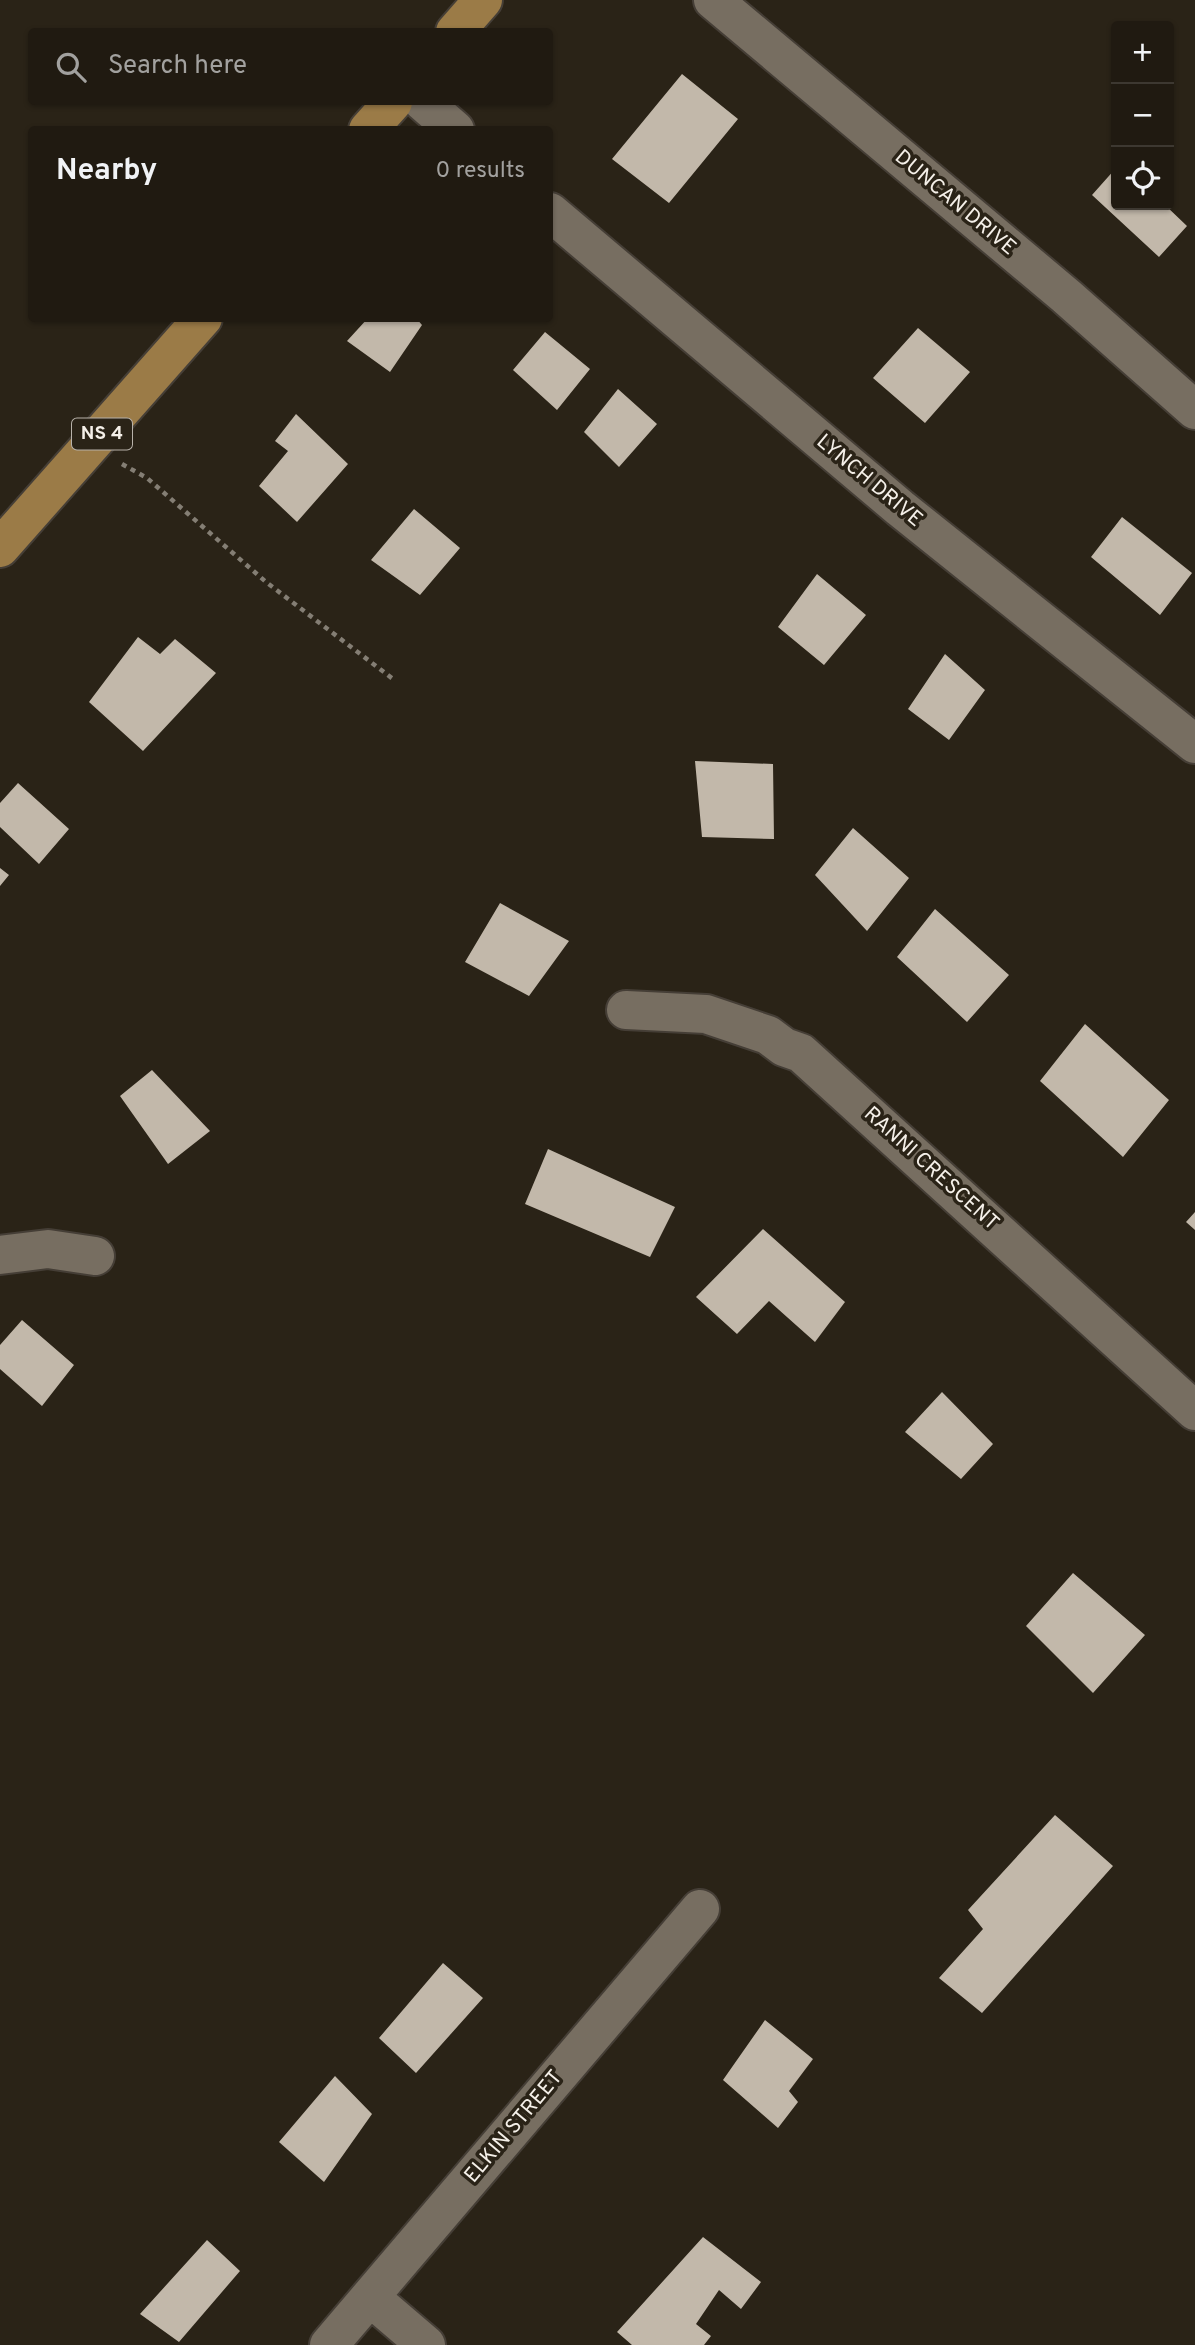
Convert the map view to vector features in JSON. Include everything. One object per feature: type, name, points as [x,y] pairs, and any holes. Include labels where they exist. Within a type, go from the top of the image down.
[{"type":"main road","points":[[458,28],[483,0]]},
{"type":"main road","points":[[372,126],[390,105]]},
{"type":"main road","name":"NS 4","points":[[0,548],[200,322]]},
{"type":"street","name":"DUNCAN DRIVE","points":[[713,0],[1066,296],[1195,410]]},
{"type":"street","points":[[426,105],[450,126]]},
{"type":"street","name":"LYNCH DRIVE","points":[[553,215],[900,508],[1195,744]]},
{"type":"street","name":"RANNI CRESCENT","points":[[626,1010],[706,1014],[768,1035],[784,1047],[802,1053],[1195,1411]]},
{"type":"street","points":[[0,1255],[48,1248],[95,1256]]},
{"type":"street","name":"ELKIN STREET","points":[[329,2345],[700,1909]]},
{"type":"street","points":[[370,2297],[426,2345]]},
{"type":"path","points":[[91,447],[147,478],[266,582],[393,679]]},
{"type":"building","points":[[682,74],[738,119],[669,203],[612,159]]},
{"type":"building","points":[[1111,174],[1111,210],[1170,210],[1187,226],[1159,257],[1092,195]]},
{"type":"building","points":[[364,322],[419,322],[422,325],[390,372],[347,341]]},
{"type":"building","points":[[918,328],[970,372],[925,423],[873,378]]},
{"type":"building","points":[[545,332],[590,369],[557,410],[513,370]]},
{"type":"building","points":[[618,389],[657,424],[619,467],[584,432]]},
{"type":"building","points":[[296,414],[348,464],[297,522],[259,486],[288,451],[275,441]]},
{"type":"building","points":[[414,509],[460,548],[420,595],[371,560]]},
{"type":"building","points":[[1122,517],[1192,573],[1160,615],[1091,557]]},
{"type":"building","points":[[817,574],[866,615],[824,665],[778,627]]},
{"type":"building","points":[[138,637],[160,654],[175,639],[216,673],[143,751],[89,702]]},
{"type":"building","points":[[945,654],[985,690],[949,740],[908,709]]},
{"type":"building","points":[[695,761],[773,764],[774,839],[702,837]]},
{"type":"building","points":[[18,783],[69,829],[39,864],[0,827],[0,803]]},
{"type":"building","points":[[853,828],[909,878],[867,931],[815,875]]},
{"type":"building","points":[[0,868],[9,875],[0,886]]},
{"type":"building","points":[[500,903],[569,941],[529,996],[465,962]]},
{"type":"building","points":[[935,909],[1009,975],[967,1022],[897,957]]},
{"type":"building","points":[[1085,1024],[1169,1100],[1123,1157],[1040,1081]]},
{"type":"building","points":[[152,1070],[210,1131],[168,1164],[120,1096]]},
{"type":"building","points":[[548,1149],[675,1207],[650,1257],[525,1204]]},
{"type":"building","points":[[1195,1212],[1195,1230],[1186,1222]]},
{"type":"building","points":[[763,1229],[845,1302],[815,1342],[769,1301],[737,1334],[696,1297]]},
{"type":"building","points":[[22,1320],[74,1365],[42,1406],[0,1369],[0,1345]]},
{"type":"building","points":[[942,1392],[993,1444],[961,1479],[905,1432]]},
{"type":"building","points":[[1073,1573],[1145,1635],[1093,1693],[1026,1626]]},
{"type":"building","points":[[1055,1815],[1113,1866],[982,2013],[939,1978],[983,1929],[968,1910]]},
{"type":"building","points":[[443,1963],[483,1998],[416,2073],[379,2038]]},
{"type":"building","points":[[765,2020],[813,2059],[789,2091],[798,2102],[778,2128],[723,2080]]},
{"type":"building","points":[[335,2076],[372,2114],[324,2182],[279,2142]]},
{"type":"building","points":[[703,2237],[761,2282],[741,2309],[719,2290],[696,2324],[711,2336],[704,2345],[632,2345],[617,2332]]},
{"type":"building","points":[[207,2240],[240,2271],[179,2342],[140,2314]]}]
